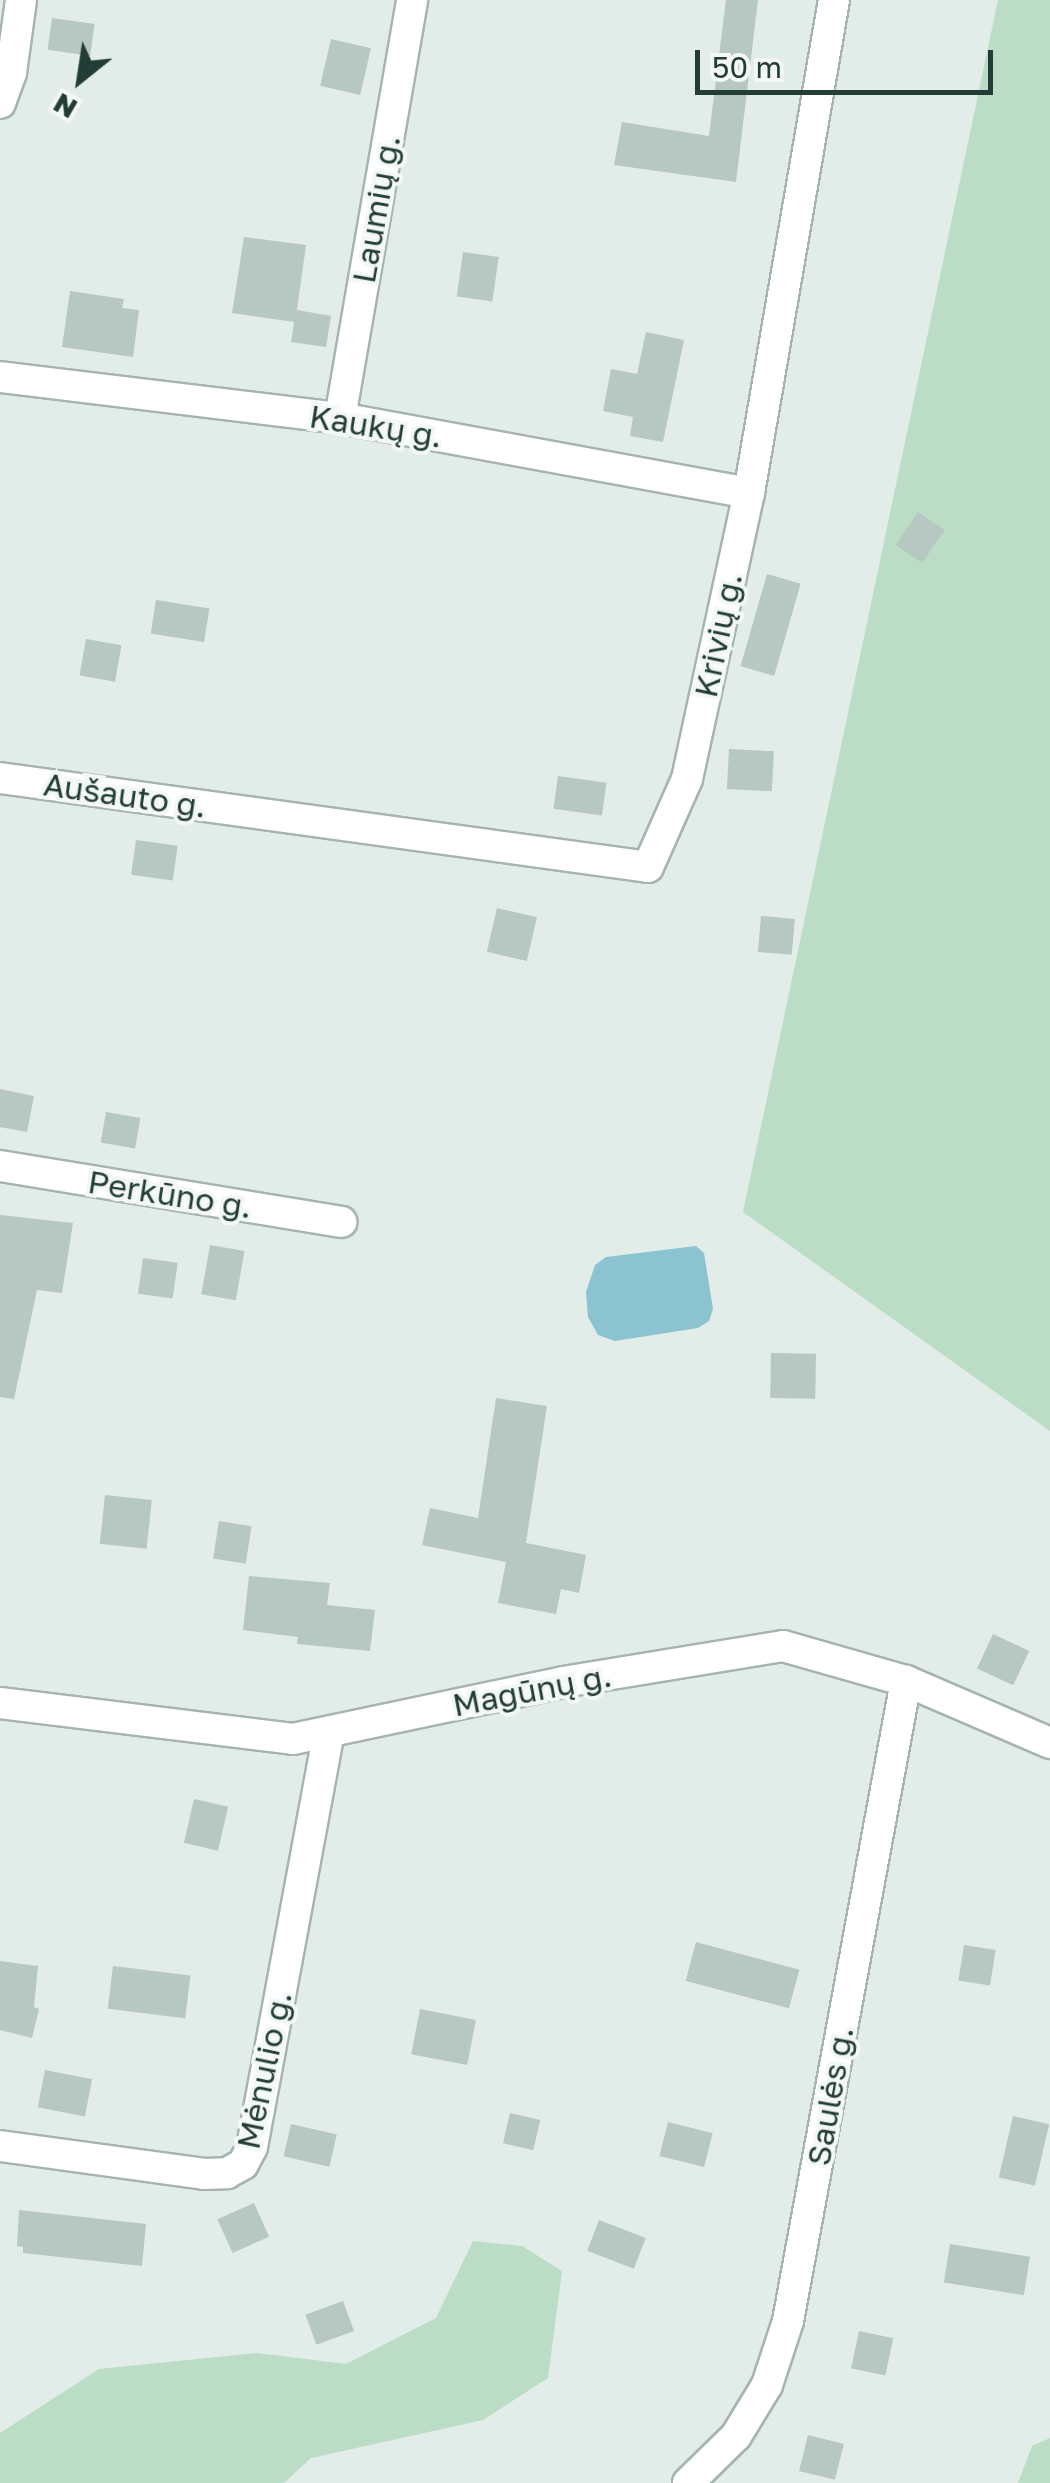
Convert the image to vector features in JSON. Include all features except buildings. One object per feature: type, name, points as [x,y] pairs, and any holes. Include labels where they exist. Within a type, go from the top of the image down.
[{"type":"street","points":[[0,104],[11,73],[21,0]]},
{"type":"street","name":"Laumių g.","points":[[340,418],[412,0]]},
{"type":"street","name":"Krivių g.","points":[[250,812],[648,868],[687,779],[748,493],[834,0]]},
{"type":"street","name":"Kaukų g.","points":[[0,377],[340,418],[748,493]]},
{"type":"street","name":"Aušauto g.","points":[[0,778],[250,812]]},
{"type":"street","name":"Perkūno g.","points":[[0,1166],[341,1222]]},
{"type":"street","name":"Magūnų g.","points":[[0,1704],[293,1739],[563,1682],[784,1646],[906,1681],[1050,1743]]},
{"type":"street","name":"Saulės g.","points":[[688,2483],[736,2436],[767,2384],[788,2321],[906,1681]]},
{"type":"street","name":"Mėnulio g.","points":[[0,2146],[204,2174],[228,2173],[243,2164],[252,2147],[329,1732]]},
{"type":"green space","points":[[998,0],[1050,0],[1050,1431],[743,1212]]},
{"type":"green space","points":[[473,2241],[522,2246],[562,2271],[548,2378],[483,2420],[311,2458],[284,2483],[0,2483],[0,2433],[99,2369],[257,2353],[346,2364],[436,2318]]},
{"type":"green space","points":[[1050,2438],[1050,2483],[1018,2483],[1032,2446]]},
{"type":"water","points":[[696,1246],[704,1253],[713,1309],[709,1321],[698,1328],[615,1341],[598,1335],[588,1317],[586,1292],[595,1265],[606,1257]]}]
